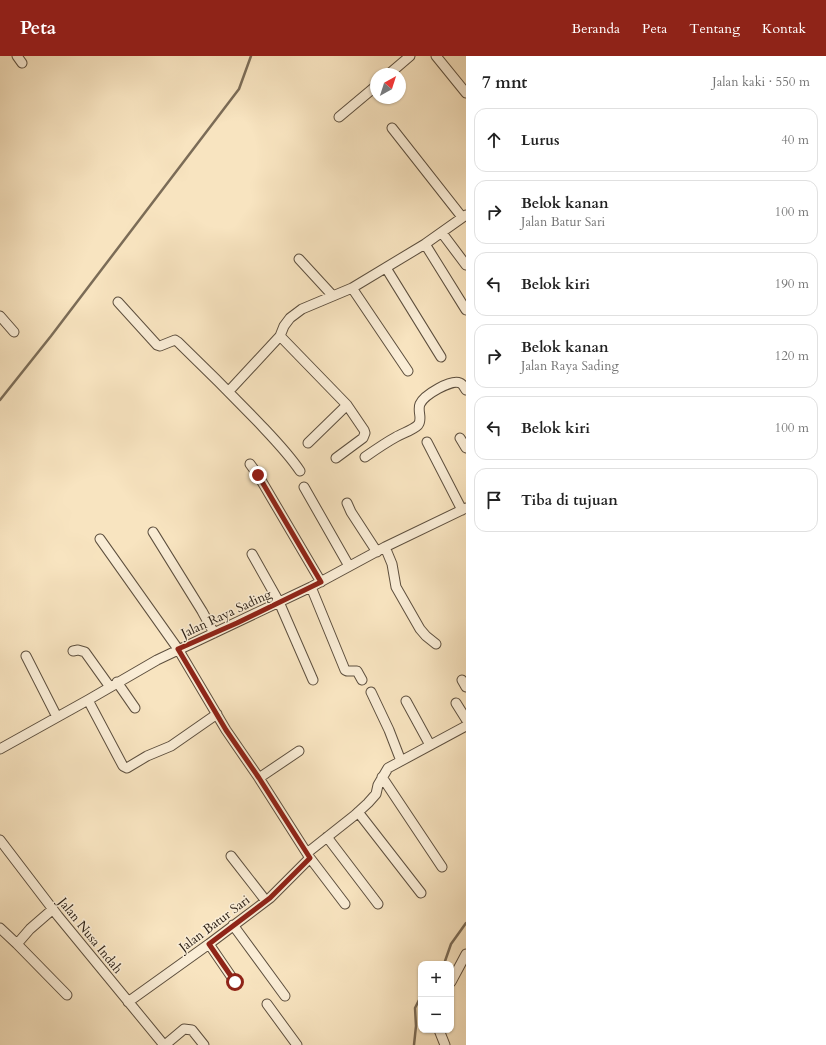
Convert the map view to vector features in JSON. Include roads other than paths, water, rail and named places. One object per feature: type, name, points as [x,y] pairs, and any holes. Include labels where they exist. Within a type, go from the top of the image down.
[{"type":"street","points":[[395,68],[410,56]]},
{"type":"street","points":[[436,56],[466,93]]},
{"type":"street","points":[[339,117],[370,91]]},
{"type":"street","points":[[229,391],[280,336],[284,326],[290,318],[302,309],[352,288],[425,244],[464,216],[392,128]]},
{"type":"street","points":[[442,233],[466,265]]},
{"type":"street","points":[[425,244],[466,310]]},
{"type":"street","points":[[299,259],[333,296]]},
{"type":"street","points":[[386,268],[441,357]]},
{"type":"street","points":[[352,288],[408,372]]},
{"type":"street","points":[[118,302],[157,345],[160,346],[175,340],[229,391],[284,450],[300,471]]},
{"type":"street","points":[[0,316],[14,332]]},
{"type":"street","points":[[280,336],[361,424],[365,434],[363,438],[336,458]]},
{"type":"street","points":[[364,457],[418,425],[420,420],[419,408],[421,403],[429,394],[452,383],[458,382],[462,384],[466,390]]},
{"type":"street","points":[[308,443],[346,406]]},
{"type":"street","points":[[460,438],[466,448]]},
{"type":"street","points":[[427,442],[464,509]]},
{"type":"street","points":[[250,464],[321,582]]},
{"type":"street","points":[[304,487],[349,566]]},
{"type":"street","points":[[347,503],[351,512],[392,564],[396,587],[420,629],[436,644]]},
{"type":"street","name":"Jalan Raya Sading","points":[[0,748],[178,649],[311,587],[349,566],[464,509]]},
{"type":"street","points":[[153,532],[214,633]]},
{"type":"street","points":[[100,539],[178,649],[217,714],[308,855],[345,904]]},
{"type":"street","points":[[252,554],[279,602],[313,680]]},
{"type":"street","points":[[311,587],[345,670],[357,671],[362,680]]},
{"type":"street","points":[[73,650],[85,652],[135,708]]},
{"type":"street","points":[[26,656],[58,717]]},
{"type":"street","points":[[371,692],[389,730],[401,761]]},
{"type":"street","points":[[88,700],[125,767],[171,746],[217,714]]},
{"type":"street","points":[[406,701],[430,745]]},
{"type":"street","points":[[456,703],[466,719]]},
{"type":"street","points":[[442,867],[382,777],[388,768],[466,726]]},
{"type":"street","points":[[259,778],[299,751]]},
{"type":"street","name":"Jalan Batur Sari","points":[[128,1002],[266,901],[308,855],[358,812],[376,794],[382,777]]},
{"type":"street","points":[[358,812],[421,893]]},
{"type":"street","points":[[328,837],[378,904]]},
{"type":"street","name":"Jalan Nusa Indah","points":[[0,840],[53,909],[164,1045]]},
{"type":"street","points":[[231,856],[266,901]]},
{"type":"street","points":[[17,944],[30,929],[53,909]]},
{"type":"street","points":[[233,925],[285,996]]},
{"type":"street","points":[[0,928],[68,995]]},
{"type":"street","points":[[209,944],[235,982]]},
{"type":"street","points":[[454,976],[466,954]]},
{"type":"street","points":[[267,1004],[297,1045]]},
{"type":"street","points":[[164,1045],[184,1029],[192,1030],[204,1045]]},
{"type":"street","points":[[440,1033],[444,1045]]},
{"type":"waterway","points":[[0,400],[51,336],[239,89],[251,56]]},
{"type":"waterway","points":[[445,961],[451,944],[466,923]]},
{"type":"waterway","points":[[414,1045],[416,1026],[415,1008],[420,997]]}]
